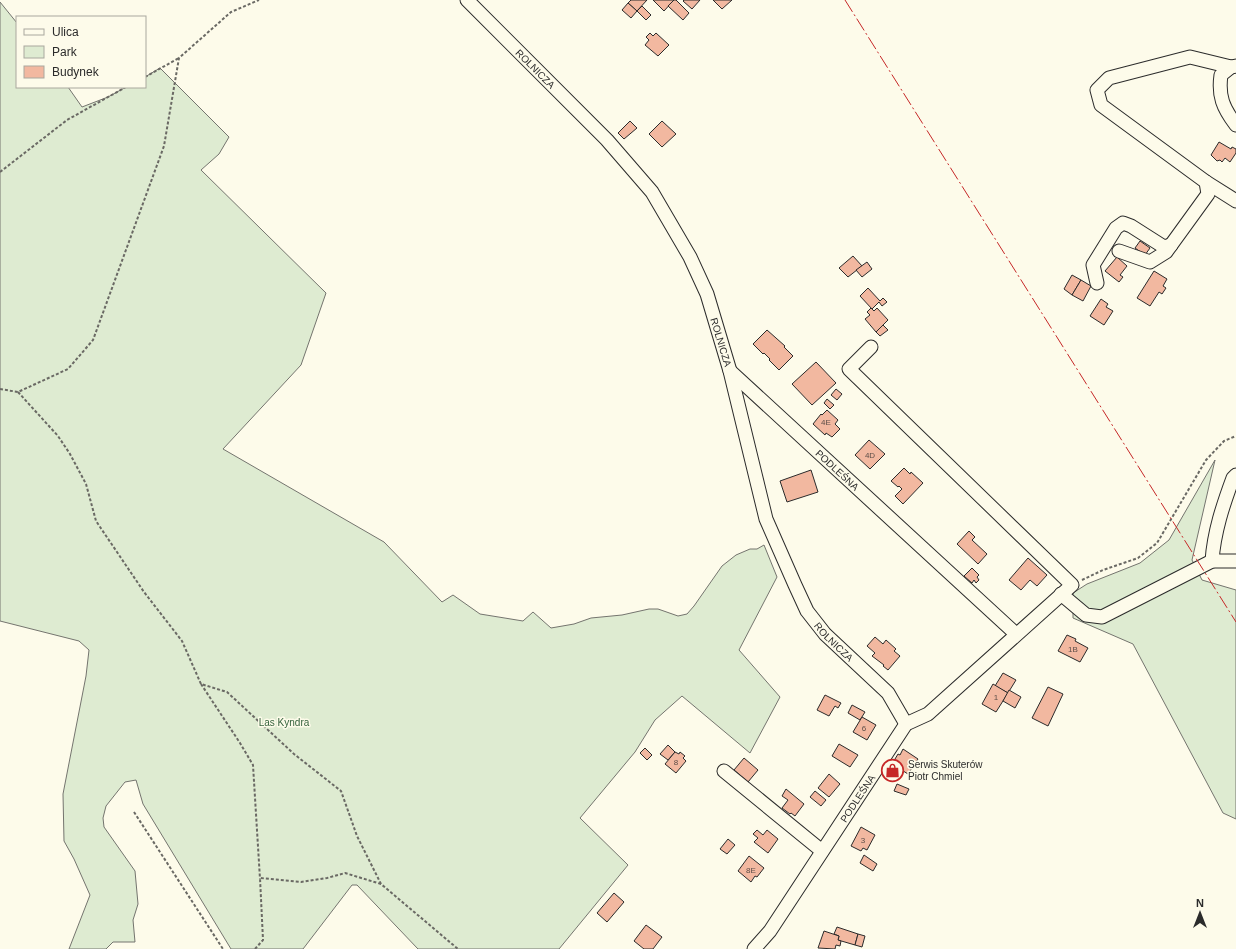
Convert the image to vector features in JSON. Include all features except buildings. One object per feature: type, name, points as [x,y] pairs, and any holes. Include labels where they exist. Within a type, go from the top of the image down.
[{"type":"street","name":"ROLNICZA","points":[[467,0],[607,140],[652,192],[690,257],[707,294],[730,371],[766,519],[807,611],[825,634],[888,693],[906,724]]},
{"type":"street","points":[[1233,66],[1190,57],[1109,78],[1097,90],[1101,105],[1206,182],[1236,201]]},
{"type":"street","points":[[1233,66],[1221,75],[1219,88],[1226,112],[1236,125]]},
{"type":"street","points":[[1120,251],[1150,262],[1166,252],[1208,194],[1206,182]]},
{"type":"street","points":[[1097,283],[1093,265],[1116,228],[1123,223],[1164,246],[1171,245]]},
{"type":"street","points":[[871,347],[849,369],[1072,584],[928,714],[906,724]]},
{"type":"street","name":"PODLEŚNA","points":[[730,371],[1016,634]]},
{"type":"street","points":[[1212,561],[1214,541],[1223,504],[1233,478],[1236,475]]},
{"type":"street","points":[[1061,594],[1086,616],[1102,617],[1212,561],[1236,561]]},
{"type":"street","name":"PODLEŚNA","points":[[754,949],[770,931],[906,724]]},
{"type":"street","points":[[724,771],[822,851]]},
{"type":"path","points":[[146,76],[179,58],[231,12],[259,0]]},
{"type":"path","points":[[0,389],[18,392],[68,369],[93,340],[164,146],[179,58]]},
{"type":"path","points":[[0,172],[67,120],[124,88]]},
{"type":"path","points":[[18,392],[58,436],[70,454],[86,484],[96,521],[144,592],[182,641],[201,684],[253,765],[263,940],[255,949]]},
{"type":"path","points":[[1072,584],[1103,570],[1138,558],[1157,543],[1206,460],[1224,441],[1236,436]]},
{"type":"path","points":[[201,684],[227,692],[294,754],[341,791],[357,836],[381,884]]},
{"type":"path","points":[[134,812],[223,949]]},
{"type":"path","points":[[260,879],[302,882],[327,878],[345,873],[381,884],[458,949]]},
{"type":"green space","name":"Las Kyndra","points":[[0,2],[16,22],[16,88],[69,88],[82,107],[108,97],[124,88],[146,88],[146,76],[160,68],[229,137],[219,154],[201,170],[326,293],[301,365],[223,449],[384,542],[442,602],[453,595],[480,614],[523,621],[533,612],[551,628],[574,624],[591,618],[622,615],[649,609],[658,609],[678,616],[687,614],[722,566],[736,555],[750,549],[757,549],[764,545],[777,577],[739,650],[780,697],[750,753],[682,696],[655,720],[635,752],[580,818],[628,865],[559,949],[418,949],[357,885],[352,885],[303,949],[231,949],[143,804],[136,780],[125,782],[106,806],[103,818],[104,827],[135,871],[138,904],[133,920],[135,942],[113,942],[106,949],[69,949],[90,895],[74,859],[64,841],[63,794],[86,676],[89,650],[79,641],[0,621]]},
{"type":"green space","points":[[1215,460],[1192,560],[1202,580],[1236,590],[1236,819],[1223,813],[1133,644],[1073,618],[1073,593],[1087,584],[1140,563],[1169,540]]},
{"type":"power","points":[[845,0],[1236,622]]},
{"type":"place","name":"Serwis Skuterów Piotr Chmiel","points":[[892,770]]}]
